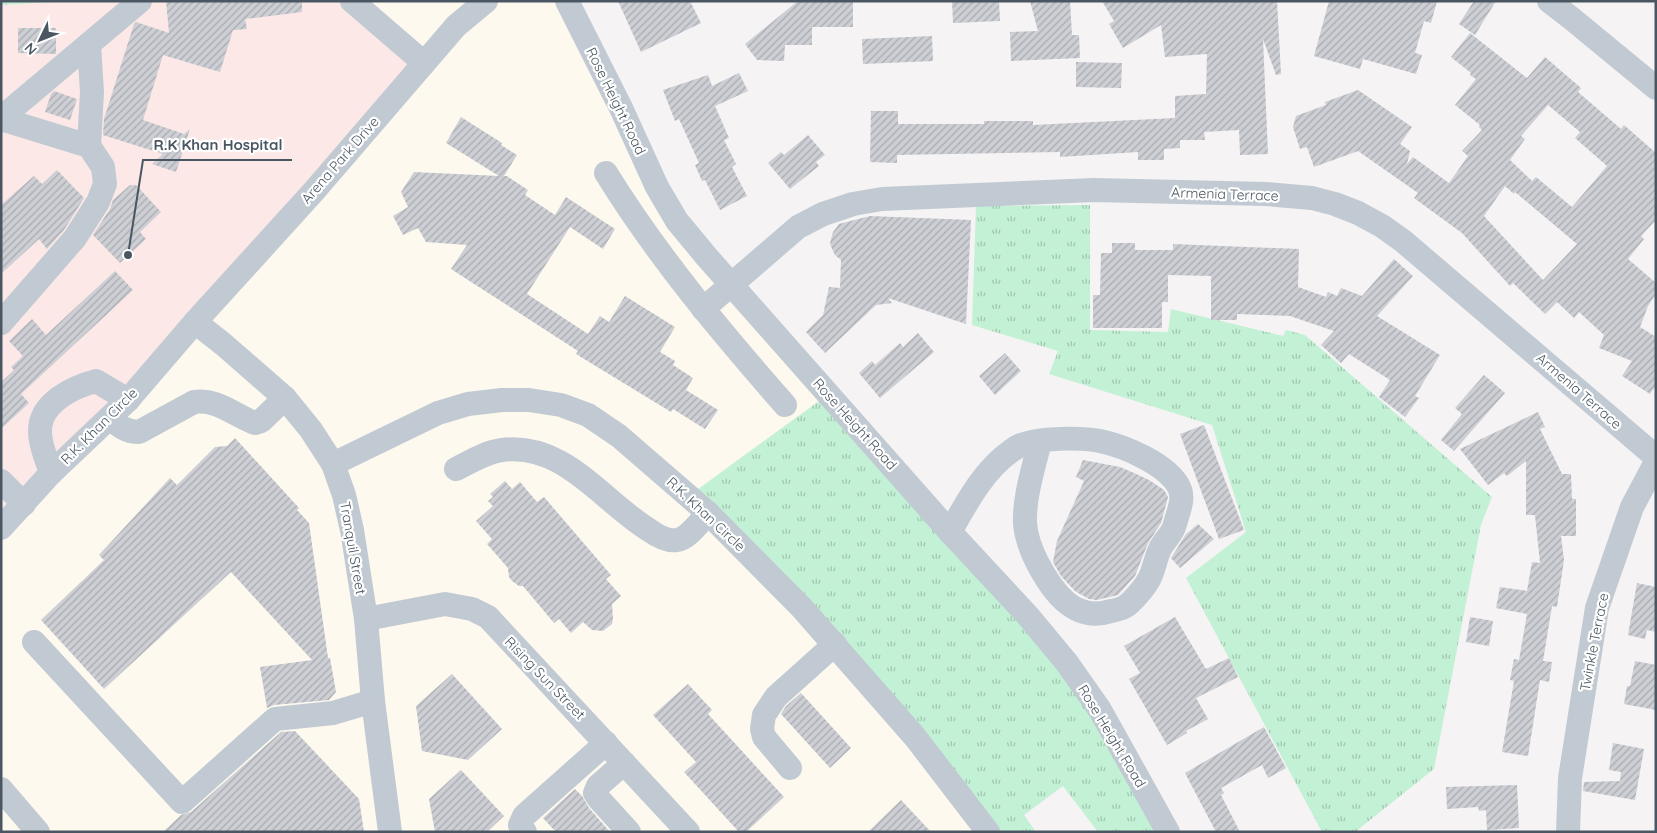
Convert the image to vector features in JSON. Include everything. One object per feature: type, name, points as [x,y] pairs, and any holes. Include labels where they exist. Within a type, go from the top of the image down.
[{"type":"street","points":[[1,119],[140,1]]},
{"type":"street","points":[[352,1],[424,63]]},
{"type":"street","name":"Arena Park Drive","points":[[195,322],[314,191],[456,26],[486,1]]},
{"type":"street","name":"Rose Height Road","points":[[567,1],[657,187],[677,221],[950,532],[1028,616],[1067,663],[1100,710],[1168,832]]},
{"type":"street","points":[[1549,1],[1652,80]]},
{"type":"street","points":[[1,323],[75,238],[98,202],[105,184],[103,167],[89,146],[92,92],[89,45]]},
{"type":"street","points":[[1,119],[89,146]]},
{"type":"street","points":[[606,173],[633,216],[703,309],[785,406]]},
{"type":"street","name":"Armenia Terrace","points":[[703,309],[798,227],[823,214],[853,204],[882,200],[1094,190],[1266,194],[1312,198],[1336,204],[1358,213],[1382,226],[1403,241],[1656,455]]},
{"type":"street","name":"Tranquil Street","points":[[195,322],[285,398],[311,430],[333,464],[344,495],[352,530],[366,619],[373,701],[390,832]]},
{"type":"street","name":"R.K. Khan Circle","points":[[10,513],[128,400],[195,322]]},
{"type":"street","points":[[51,473],[40,432],[41,421],[59,398],[72,389],[96,381],[128,400]]},
{"type":"street","points":[[110,418],[122,429],[138,432],[194,402],[203,400],[211,401],[255,422],[261,421],[285,398]]},
{"type":"street","name":"R.K. Khan Circle","points":[[333,464],[438,412],[468,404],[529,400],[561,405],[588,415],[619,436],[708,513],[802,608],[915,737],[988,832]]},
{"type":"street","points":[[950,532],[980,483],[992,468],[1020,445],[1059,439],[1078,439],[1100,441],[1116,446],[1149,460],[1168,474],[1180,488],[1182,500],[1174,530],[1160,547],[1148,581],[1133,600],[1125,607],[1105,613],[1081,610],[1070,606],[1058,597],[1042,573],[1028,541],[1025,524],[1026,504],[1040,442]]},
{"type":"street","points":[[456,469],[488,454],[502,450],[532,452],[547,456],[572,470],[640,525],[668,540],[677,540],[685,536],[708,513]]},
{"type":"street","name":"Twinkle Terrace","points":[[1568,832],[1570,778],[1598,608],[1632,507],[1656,462]]},
{"type":"street","points":[[1,481],[10,513]]},
{"type":"street","name":"Rising Sun Street","points":[[366,619],[445,604],[472,609],[488,617],[688,832]]},
{"type":"street","points":[[34,642],[182,802],[275,720],[333,713],[373,701]]},
{"type":"street","points":[[790,768],[764,737],[762,729],[764,715],[776,697],[834,644]]},
{"type":"street","points":[[525,832],[520,825],[524,816],[606,743]]},
{"type":"street","points":[[624,763],[598,786],[595,792],[629,832]]},
{"type":"street","points":[[1,789],[38,832]]},
{"type":"shaded area","points":[[70,1],[353,1],[425,63],[1,527],[1,5]]},
{"type":"shaded area","points":[[353,1],[568,1],[658,187],[830,393],[719,473],[987,832],[1,832],[1,527]]},
{"type":"green space","points":[[1,1],[70,1],[1,5]]},
{"type":"green space","points":[[1090,205],[1090,330],[1168,332],[1171,309],[1283,336],[1286,330],[1305,335],[1492,497],[1481,525],[1434,769],[1355,832],[1322,832],[1186,578],[1246,532],[1212,425],[1049,374],[1058,351],[972,325],[976,206]]},
{"type":"green space","points":[[830,393],[1029,616],[1169,832],[1098,832],[1063,786],[1024,815],[1036,832],[987,832],[690,495]]},
{"type":"building","points":[[166,1],[302,1],[302,12],[245,19],[247,29],[233,30],[220,72],[163,55],[143,120],[184,134],[190,129],[176,172],[152,164],[163,154],[103,135],[104,119],[134,24],[136,22],[169,33]]},
{"type":"building","points":[[618,1],[690,1],[701,23],[641,52]]},
{"type":"building","points":[[798,1],[853,1],[853,27],[812,27],[812,45],[785,45],[784,61],[757,60],[745,44]]},
{"type":"building","points":[[952,1],[999,1],[1000,21],[953,23]]},
{"type":"building","points":[[1030,1],[1070,1],[1072,35],[1079,35],[1080,58],[1011,61],[1010,32],[1038,31]]},
{"type":"building","points":[[1102,1],[1277,1],[1281,74],[1276,75],[1263,39],[1268,154],[1240,155],[1239,130],[1204,132],[1205,140],[1180,140],[1180,148],[1164,149],[1164,160],[1138,160],[1138,152],[1060,157],[1060,152],[897,155],[897,163],[870,162],[871,111],[898,111],[898,124],[984,124],[984,121],[1033,121],[1033,125],[1175,118],[1175,96],[1206,94],[1207,54],[1165,57],[1161,25],[1123,48],[1109,24],[1114,21]]},
{"type":"building","points":[[1329,1],[1437,1],[1431,23],[1424,21],[1415,53],[1422,55],[1416,74],[1363,59],[1360,69],[1314,56]]},
{"type":"building","points":[[1474,1],[1496,1],[1475,35],[1459,24]]},
{"type":"building","points":[[18,28],[56,28],[56,54],[18,53]]},
{"type":"building","points":[[1470,33],[1527,78],[1545,57],[1581,88],[1578,92],[1621,129],[1624,125],[1656,153],[1656,220],[1641,236],[1644,239],[1628,259],[1656,283],[1656,294],[1648,306],[1640,327],[1656,337],[1656,385],[1650,394],[1622,376],[1632,361],[1599,348],[1604,335],[1579,312],[1574,318],[1557,302],[1545,314],[1513,283],[1510,286],[1462,233],[1414,198],[1418,193],[1358,151],[1314,167],[1307,147],[1300,149],[1293,127],[1296,116],[1326,105],[1325,102],[1358,90],[1412,127],[1400,144],[1410,151],[1407,164],[1413,157],[1449,183],[1468,156],[1462,151],[1482,130],[1479,127],[1480,125],[1455,105],[1476,79],[1451,57]],"holes":[[[1548,105],[1580,132],[1575,138],[1607,166],[1572,207],[1536,177],[1532,181],[1510,160],[1525,139],[1521,136]],[[1505,186],[1514,194],[1515,192],[1577,244],[1543,280],[1484,216]]]},
{"type":"building","points":[[932,36],[933,61],[863,64],[862,39]]},
{"type":"building","points":[[1076,62],[1122,63],[1121,88],[1076,87]]},
{"type":"building","points":[[739,73],[748,91],[715,106],[729,138],[724,140],[736,164],[732,167],[747,196],[720,210],[705,180],[702,181],[695,165],[699,163],[679,119],[675,121],[663,90],[708,75],[712,86]]},
{"type":"building","points":[[54,91],[77,99],[70,120],[45,112],[51,94]]},
{"type":"building","points":[[461,117],[502,143],[501,145],[517,155],[504,176],[507,176],[528,190],[525,195],[555,215],[566,197],[615,229],[603,249],[570,227],[527,294],[588,334],[600,316],[609,322],[625,296],[675,327],[660,352],[675,361],[673,365],[693,378],[686,390],[718,410],[705,429],[673,409],[671,412],[576,354],[578,351],[451,269],[467,245],[426,242],[418,228],[403,235],[393,216],[408,207],[401,192],[414,172],[499,176],[446,143]]},
{"type":"building","points":[[808,135],[825,155],[816,162],[819,166],[790,189],[768,163],[781,152],[784,155]]},
{"type":"building","points":[[57,170],[84,198],[64,230],[47,249],[39,239],[1,274],[1,205],[34,176],[42,184]]},
{"type":"building","points":[[130,185],[136,185],[161,212],[140,232],[146,239],[120,263],[93,235],[110,209],[113,200]]},
{"type":"building","points":[[870,216],[971,220],[966,324],[888,298],[892,303],[876,305],[825,353],[806,332],[823,315],[829,287],[840,288],[841,260],[835,255],[830,243],[833,232],[839,224]]},
{"type":"building","points":[[1112,243],[1135,243],[1135,250],[1173,250],[1173,244],[1299,249],[1298,287],[1326,297],[1328,292],[1337,296],[1341,288],[1362,296],[1394,259],[1413,276],[1377,316],[1440,355],[1415,396],[1419,398],[1405,417],[1379,397],[1390,380],[1349,354],[1341,363],[1321,345],[1334,331],[1290,316],[1237,314],[1237,320],[1211,320],[1211,276],[1168,275],[1168,302],[1162,302],[1162,328],[1093,328],[1093,295],[1100,295],[1101,253],[1112,253]]},
{"type":"building","points":[[115,271],[133,290],[21,394],[29,403],[1,429],[1,382],[14,370],[11,367],[23,356],[9,341],[32,319],[46,335]]},
{"type":"building","points":[[918,333],[934,352],[880,398],[859,373],[872,361],[875,365],[900,343],[903,347]]},
{"type":"building","points":[[1005,353],[1021,371],[995,395],[979,376]]},
{"type":"building","points":[[1484,375],[1505,393],[1454,451],[1441,440],[1462,414],[1455,408]]},
{"type":"building","points":[[1538,412],[1545,427],[1540,429],[1562,474],[1571,474],[1572,499],[1576,499],[1576,536],[1561,536],[1564,560],[1557,607],[1552,606],[1543,661],[1552,662],[1549,682],[1540,680],[1528,756],[1502,752],[1514,681],[1510,680],[1514,659],[1519,660],[1527,614],[1496,608],[1500,587],[1527,591],[1532,562],[1540,563],[1535,515],[1526,515],[1526,461],[1507,476],[1504,473],[1488,485],[1460,449]]},
{"type":"building","points":[[1204,425],[1244,530],[1219,539],[1180,434]]},
{"type":"building","points":[[235,438],[299,508],[297,510],[309,523],[328,658],[330,658],[336,692],[329,700],[274,705],[267,708],[260,667],[312,660],[231,572],[104,689],[41,620],[104,560],[99,555],[170,478],[177,485],[215,447],[227,446]]},
{"type":"building","points":[[1083,460],[1120,467],[1134,473],[1164,490],[1168,497],[1161,523],[1148,543],[1135,576],[1118,595],[1097,600],[1089,599],[1075,591],[1061,576],[1053,562],[1057,541],[1084,481],[1076,477]]},
{"type":"building","points":[[505,481],[512,489],[520,482],[537,502],[544,497],[611,575],[606,579],[621,596],[612,604],[612,624],[603,631],[592,630],[583,622],[571,633],[559,619],[554,623],[523,586],[519,586],[512,581],[509,577],[508,568],[487,544],[492,539],[476,521],[493,506],[488,501],[493,497],[490,494]]},
{"type":"building","points":[[1198,524],[1214,539],[1180,568],[1171,558],[1186,534]]},
{"type":"building","points":[[1637,583],[1656,587],[1656,632],[1647,630],[1645,639],[1628,635]]},
{"type":"building","points":[[1175,617],[1206,669],[1229,658],[1238,677],[1196,698],[1208,719],[1186,731],[1187,733],[1167,745],[1129,679],[1140,673],[1124,646]]},
{"type":"building","points":[[1470,617],[1493,621],[1489,646],[1466,642]]},
{"type":"building","points":[[1635,661],[1656,665],[1656,710],[1624,704],[1627,686],[1630,686]]},
{"type":"building","points":[[452,674],[502,729],[468,760],[422,751],[416,706]]},
{"type":"building","points":[[688,684],[712,710],[708,714],[784,797],[746,832],[739,832],[684,772],[696,762],[653,715]]},
{"type":"building","points":[[801,693],[851,748],[830,768],[781,714],[786,706]]},
{"type":"building","points":[[1264,727],[1286,768],[1268,778],[1262,765],[1221,788],[1224,793],[1221,795],[1240,832],[1216,832],[1185,773]]},
{"type":"building","points":[[295,731],[359,799],[364,832],[163,832],[181,815],[191,812],[281,732]]},
{"type":"building","points":[[1613,743],[1644,749],[1635,800],[1583,791],[1584,782],[1620,781],[1621,772],[1609,770]]},
{"type":"building","points":[[461,770],[504,816],[487,832],[435,832],[429,799]]},
{"type":"building","points":[[1517,785],[1519,828],[1487,830],[1486,810],[1479,811],[1478,807],[1447,809],[1446,787]]},
{"type":"building","points":[[575,789],[610,832],[556,832],[543,818]]},
{"type":"building","points":[[901,800],[931,832],[868,832]]},
{"type":"place","name":"R.K Khan Hospital","points":[[128,255]]}]
